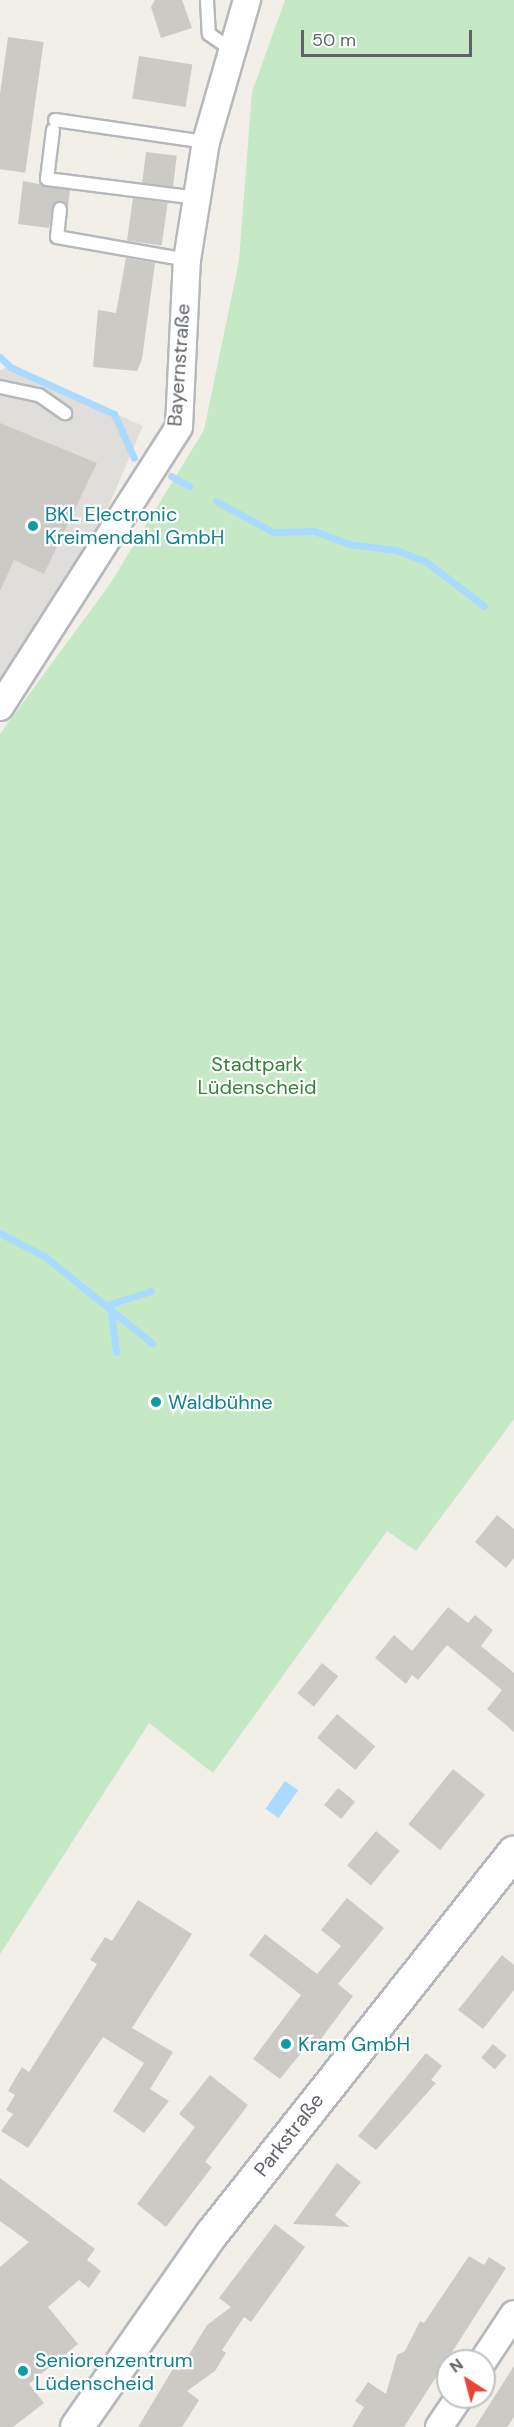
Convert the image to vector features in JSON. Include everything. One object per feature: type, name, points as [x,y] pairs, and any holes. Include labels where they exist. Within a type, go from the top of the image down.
[{"type":"street","name":"Bayernstraße","points":[[0,707],[179,428],[187,260],[206,141],[229,48],[247,0]]},
{"type":"street","name":"Parkstraße","points":[[77,2427],[211,2235],[514,1853]]},
{"type":"street","points":[[491,2349],[514,2314]]},
{"type":"street","points":[[439,2427],[451,2409]]},
{"type":"lane","points":[[207,0],[209,34],[229,48]]},
{"type":"lane","points":[[198,198],[47,179],[54,125],[206,141]]},
{"type":"lane","points":[[60,209],[57,237],[187,260]]},
{"type":"lane","points":[[0,387],[39,395],[65,413]]},
{"type":"shaded area","points":[[10,367],[143,426],[93,542],[0,680],[0,370]]},
{"type":"green space","name":"Stadtpark Lüdenscheid","points":[[285,0],[514,0],[514,1419],[416,1551],[387,1531],[213,1773],[149,1723],[0,1954],[0,734],[110,584],[204,430],[239,261],[252,92]]},
{"type":"water","points":[[285,1781],[298,1790],[279,1818],[265,1809]]},
{"type":"building","points":[[155,0],[182,0],[192,28],[161,38],[151,7]]},
{"type":"building","points":[[8,37],[44,42],[25,173],[0,169],[0,94]]},
{"type":"building","points":[[139,56],[192,64],[186,107],[132,98]]},
{"type":"building","points":[[146,152],[177,156],[173,187],[142,183]]},
{"type":"building","points":[[23,181],[70,190],[68,206],[61,201],[53,204],[49,228],[18,224]]},
{"type":"building","points":[[133,198],[168,203],[162,245],[127,241]]},
{"type":"building","points":[[126,258],[155,263],[142,359],[137,371],[93,367],[98,310],[116,313]]},
{"type":"building","name":"BKL Electronic Kreimendahl GmbH","points":[[0,423],[97,463],[44,574],[14,560],[0,591]]},
{"type":"building","points":[[497,1515],[514,1529],[514,1558],[506,1568],[475,1542]]},
{"type":"building","points":[[448,1607],[468,1623],[475,1615],[493,1630],[481,1646],[514,1673],[514,1732],[487,1709],[502,1690],[447,1645],[418,1680],[412,1675],[406,1684],[375,1658],[394,1635],[412,1651]]},
{"type":"building","points":[[322,1663],[338,1676],[314,1707],[297,1693]]},
{"type":"building","points":[[337,1714],[375,1746],[355,1770],[317,1738]]},
{"type":"building","points":[[453,1769],[485,1795],[440,1850],[408,1824]]},
{"type":"building","points":[[338,1788],[355,1802],[341,1819],[324,1805]]},
{"type":"building","points":[[376,1831],[400,1851],[371,1885],[347,1865]]},
{"type":"building","points":[[347,1898],[384,1928],[338,1984],[353,1996],[315,2047],[309,2043],[280,2079],[253,2059],[301,1995],[249,1955],[265,1934],[317,1974],[341,1946],[321,1930]]},
{"type":"building","points":[[138,1900],[192,1934],[132,2028],[173,2052],[150,2089],[169,2101],[144,2133],[113,2111],[144,2063],[103,2037],[28,2148],[1,2131],[13,2114],[6,2110],[15,2095],[8,2091],[22,2067],[29,2072],[97,1964],[90,1960],[105,1937],[112,1941]]},
{"type":"building","points":[[502,1955],[514,1965],[514,1990],[483,2029],[458,2010]]},
{"type":"building","points":[[493,2044],[507,2056],[495,2069],[481,2058]]},
{"type":"building","points":[[426,2053],[442,2066],[431,2080],[436,2083],[376,2150],[358,2136]]},
{"type":"building","points":[[210,2075],[248,2105],[205,2162],[212,2167],[166,2227],[137,2204],[195,2127],[179,2114]]},
{"type":"building","points":[[337,2163],[361,2182],[335,2215],[350,2227],[293,2224]]},
{"type":"building","points":[[0,2178],[95,2249],[87,2260],[101,2271],[89,2288],[79,2280],[48,2307],[78,2344],[29,2384],[44,2403],[13,2427],[0,2427],[0,2267],[29,2242],[0,2221]]},
{"type":"building","points":[[275,2224],[305,2247],[251,2322],[244,2317],[222,2350],[226,2353],[215,2371],[187,2391],[199,2400],[182,2427],[138,2427],[174,2367],[179,2371],[207,2325],[231,2307],[219,2298]]},
{"type":"building","points":[[469,2256],[484,2265],[489,2257],[506,2268],[454,2349],[436,2349],[436,2377],[404,2427],[352,2427],[364,2407],[355,2401],[368,2382],[386,2394],[397,2355],[405,2351],[420,2321],[424,2323]]},
{"type":"building","points":[[514,2366],[514,2417],[507,2427],[475,2427],[487,2409],[496,2409],[496,2394]]},
{"type":"waterway","points":[[0,357],[10,367],[114,414],[134,458]]},
{"type":"waterway","points":[[171,476],[189,486]]},
{"type":"waterway","points":[[216,501],[273,532],[314,531],[349,544],[396,550],[425,561],[484,606]]},
{"type":"waterway","points":[[0,1233],[44,1256],[152,1343]]},
{"type":"waterway","points":[[116,1352],[110,1304],[151,1291]]},
{"type":"place","name":"BKL Electronic Kreimendahl GmbH","points":[[33,526]]},
{"type":"place","name":"Waldbühne","points":[[156,1402]]},
{"type":"place","name":"Kram GmbH","points":[[286,2044]]},
{"type":"place","name":"Seniorenzentrum Lüdenscheid","points":[[23,2371]]}]
